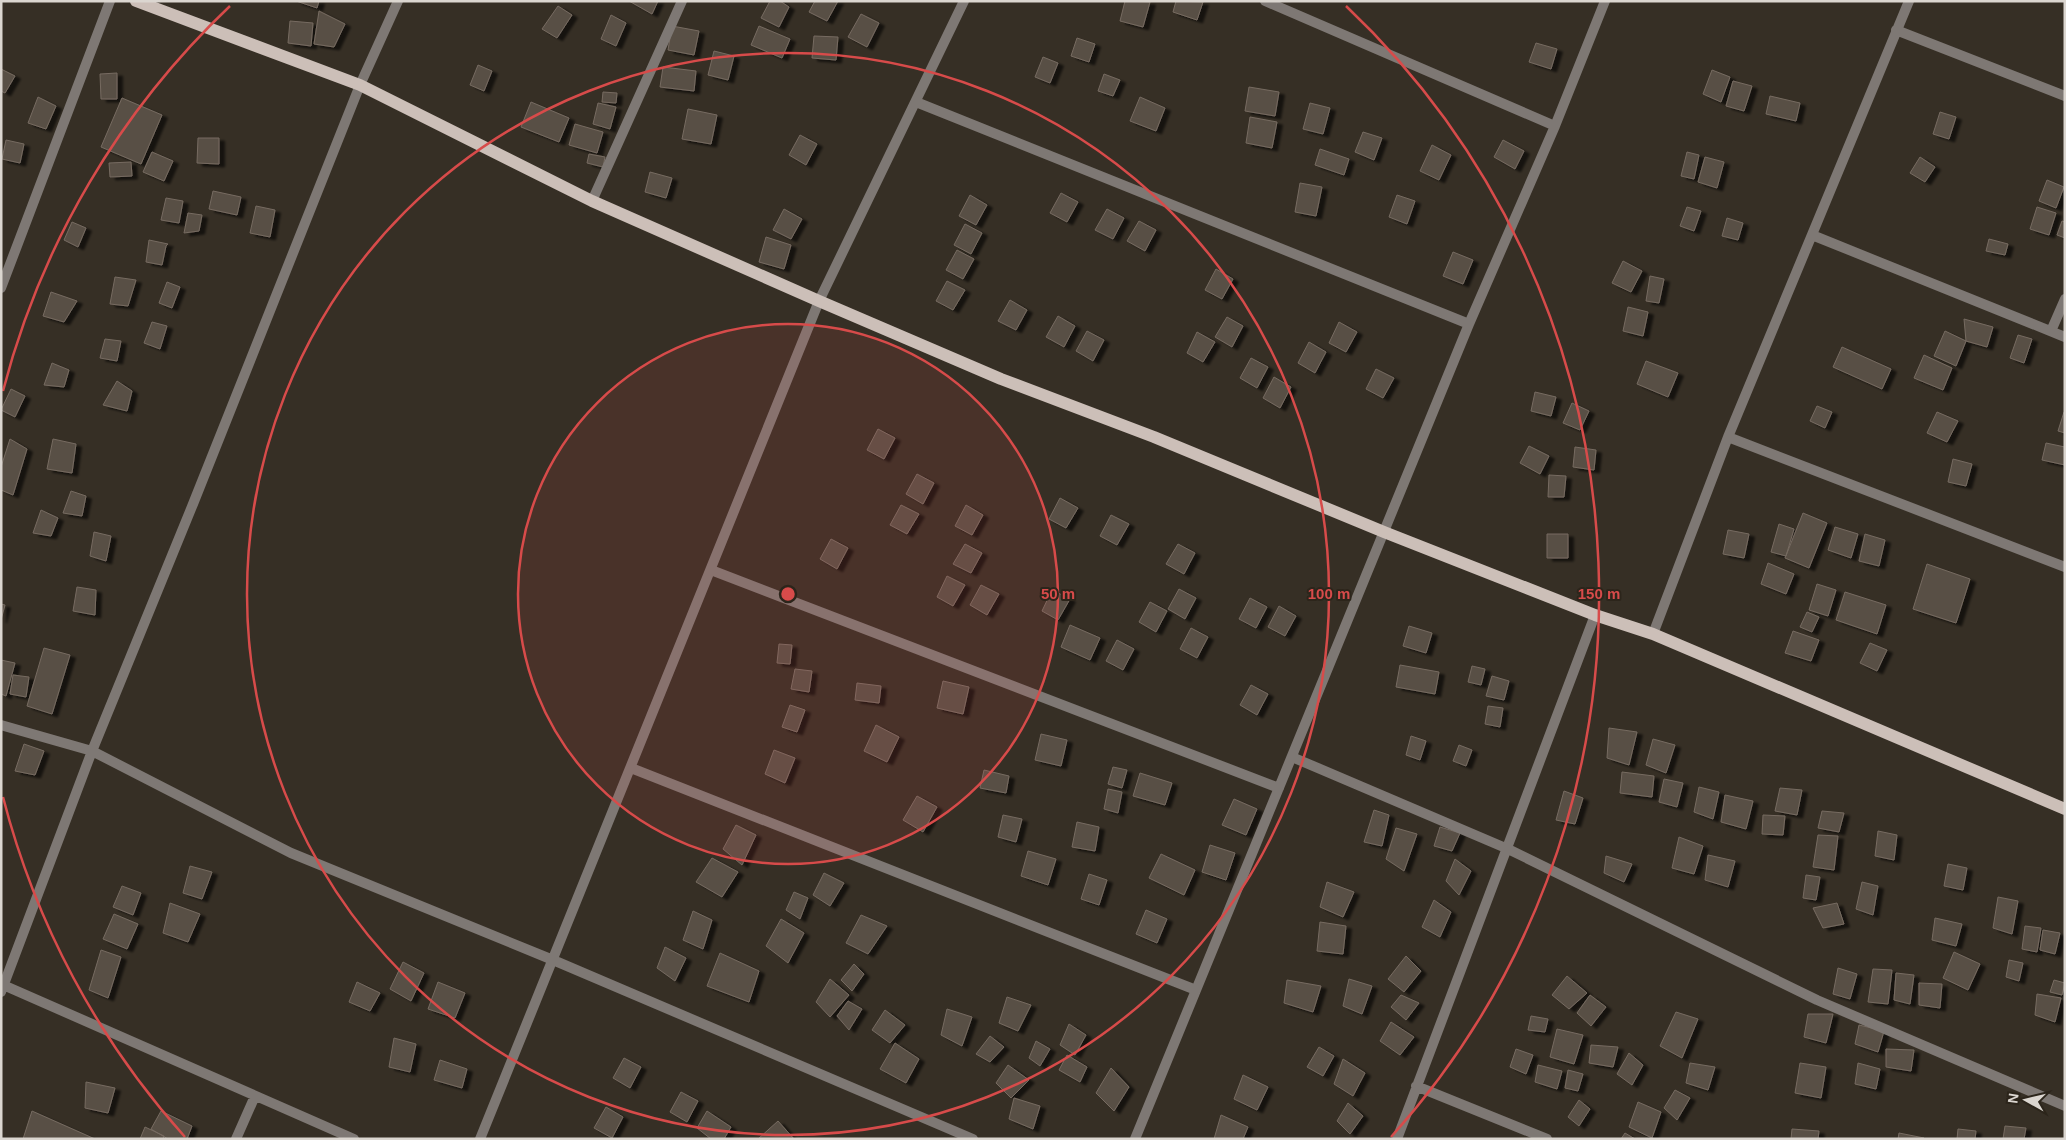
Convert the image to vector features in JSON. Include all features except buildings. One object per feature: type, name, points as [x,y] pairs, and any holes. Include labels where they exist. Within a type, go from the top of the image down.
[{"type":"main road","points":[[136,1],[360,85],[592,201],[1001,379],[1154,437],[1384,532],[1595,615],[1653,634],[2065,809]]},
{"type":"street","points":[[1,288],[110,1]]},
{"type":"street","points":[[354,1139],[2,987],[92,751],[360,85],[398,1]]},
{"type":"street","points":[[592,201],[682,1]]},
{"type":"street","points":[[480,1139],[819,301],[964,1]]},
{"type":"street","points":[[1266,1],[1556,126]]},
{"type":"street","points":[[1135,1139],[1469,324],[1556,126],[1604,1]]},
{"type":"street","points":[[1653,634],[1728,437],[1909,1]]},
{"type":"street","points":[[1896,30],[2065,96]]},
{"type":"street","points":[[916,102],[1469,324]]},
{"type":"street","points":[[1812,234],[2065,337]]},
{"type":"street","points":[[2051,331],[2065,299]]},
{"type":"street","points":[[1728,437],[2065,567]]},
{"type":"street","points":[[711,570],[1279,788]]},
{"type":"street","points":[[1397,1139],[1595,615]]},
{"type":"street","points":[[1,725],[92,751],[291,854],[553,960],[973,1139]]},
{"type":"street","points":[[1292,757],[1508,849],[1817,1000],[2065,1106]]},
{"type":"street","points":[[631,768],[1196,990]]},
{"type":"street","points":[[1416,1086],[1547,1139]]},
{"type":"street","points":[[236,1139],[254,1096]]}]
